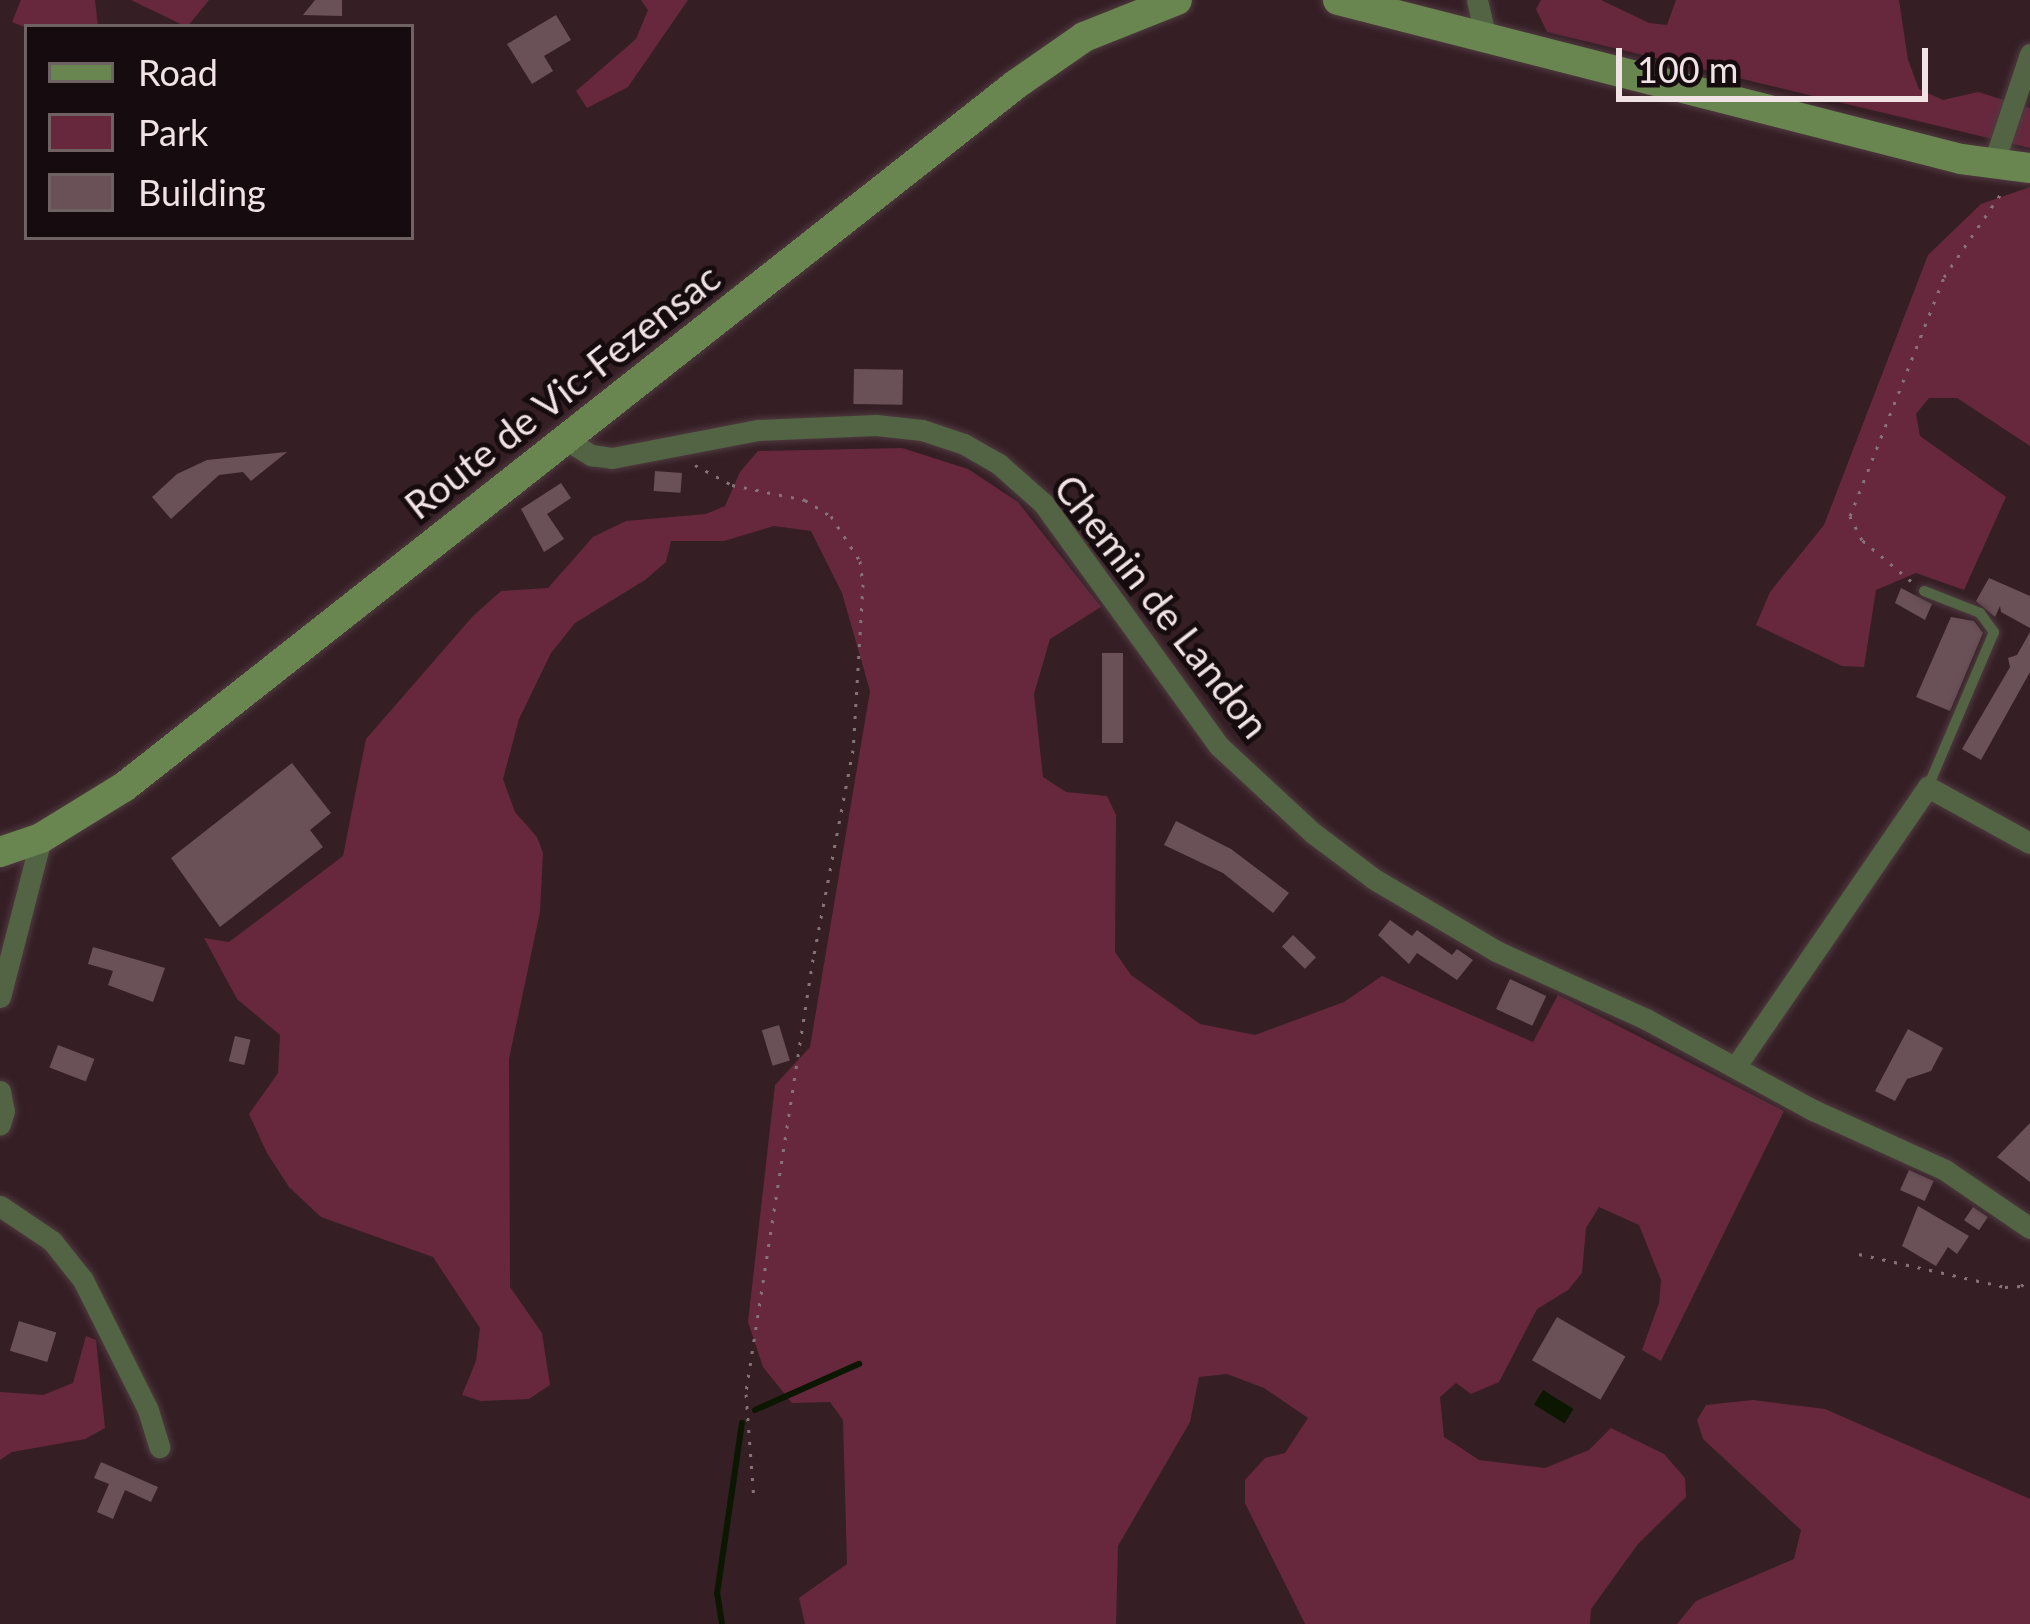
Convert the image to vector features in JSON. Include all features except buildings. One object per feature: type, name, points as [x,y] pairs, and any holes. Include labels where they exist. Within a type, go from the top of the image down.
[{"type":"main road","name":"Route de Vic-Fezensac","points":[[0,852],[41,838],[124,787],[1015,85],[1084,37],[1178,0]]},
{"type":"main road","points":[[1338,0],[2011,167]]},
{"type":"street","points":[[1477,0],[1485,36]]},
{"type":"street","points":[[2011,167],[2030,54]]},
{"type":"street","name":"Chemin de Landon","points":[[565,439],[592,455],[643,456],[758,430],[876,425],[922,430],[964,444],[999,464],[1043,502],[1220,746],[1313,833],[1421,909],[1496,951],[1945,1170],[2030,1228]]},
{"type":"street","points":[[1736,1066],[1928,788],[2030,843]]},
{"type":"street","points":[[0,997],[41,838]]},
{"type":"street","points":[[0,1091],[0,1124]]},
{"type":"street","points":[[0,1206],[52,1241],[83,1280],[148,1410],[158,1447]]},
{"type":"lane","points":[[1924,591],[1980,613],[1994,632],[1928,788]]},
{"type":"path","points":[[1924,591],[1862,540],[1850,516],[1944,277],[1960,248],[1993,212],[2011,167]]},
{"type":"path","points":[[643,456],[694,465],[732,485],[805,500],[832,517],[860,561],[854,750],[814,959],[746,1394],[754,1500]]},
{"type":"path","points":[[1859,1253],[2005,1287],[2021,1286],[2030,1279]]},
{"type":"green space","points":[[21,0],[95,0],[98,24],[24,27],[12,22]]},
{"type":"green space","points":[[131,0],[209,0],[189,24]]},
{"type":"green space","points":[[641,0],[688,0],[628,87],[587,108],[576,91],[636,39],[648,10]]},
{"type":"green space","points":[[1541,0],[1601,0],[1649,23],[1667,25],[1676,0],[1899,0],[1908,60],[1919,89],[1943,100],[1978,92],[2030,108],[2030,148],[1547,32],[1536,9]]},
{"type":"green space","points":[[2030,187],[2030,446],[1957,398],[1929,398],[1916,414],[1920,436],[2006,497],[1964,590],[1916,573],[1876,590],[1864,667],[1842,666],[1756,625],[1770,592],[1824,525],[1928,255],[1981,204]]},
{"type":"green space","points":[[902,448],[968,469],[1018,502],[1101,607],[1050,639],[1034,694],[1043,777],[1066,792],[1107,796],[1116,815],[1115,952],[1131,975],[1200,1024],[1255,1035],[1344,1002],[1382,976],[1533,1042],[1558,995],[1784,1111],[1661,1361],[1642,1350],[1659,1303],[1661,1280],[1639,1225],[1599,1207],[1586,1228],[1582,1273],[1568,1290],[1537,1309],[1499,1382],[1471,1394],[1456,1383],[1440,1397],[1444,1437],[1479,1460],[1545,1468],[1589,1450],[1611,1428],[1664,1454],[1685,1478],[1686,1497],[1638,1544],[1591,1609],[1590,1624],[1305,1624],[1245,1503],[1245,1480],[1265,1458],[1285,1453],[1308,1418],[1264,1388],[1227,1374],[1199,1377],[1190,1422],[1118,1546],[1116,1624],[805,1624],[799,1598],[847,1564],[843,1420],[830,1402],[792,1403],[763,1367],[748,1322],[775,1085],[810,1047],[870,691],[842,593],[811,531],[774,526],[724,541],[671,541],[666,562],[645,580],[575,623],[551,653],[519,719],[503,779],[515,812],[537,837],[543,853],[540,912],[509,1059],[510,1287],[542,1333],[550,1385],[529,1399],[481,1401],[462,1395],[476,1361],[480,1328],[433,1257],[321,1217],[289,1187],[267,1153],[249,1114],[278,1073],[280,1035],[237,999],[204,938],[229,942],[343,856],[366,739],[473,616],[501,591],[548,588],[593,537],[626,521],[706,514],[725,506],[740,472],[758,451]]},
{"type":"green space","points":[[86,1336],[96,1340],[105,1428],[85,1439],[12,1452],[0,1460],[0,1392],[43,1395],[73,1383]]},
{"type":"green space","points":[[1753,1400],[1825,1409],[2030,1499],[2030,1624],[1677,1624],[1696,1601],[1794,1559],[1801,1530],[1703,1439],[1697,1420],[1706,1405]]},
{"type":"shaded area","points":[[1543,1390],[1574,1409],[1565,1423],[1534,1404]]},
{"type":"waterway","points":[[755,1410],[859,1364]]},
{"type":"waterway","points":[[722,1624],[717,1594],[742,1423]]}]
